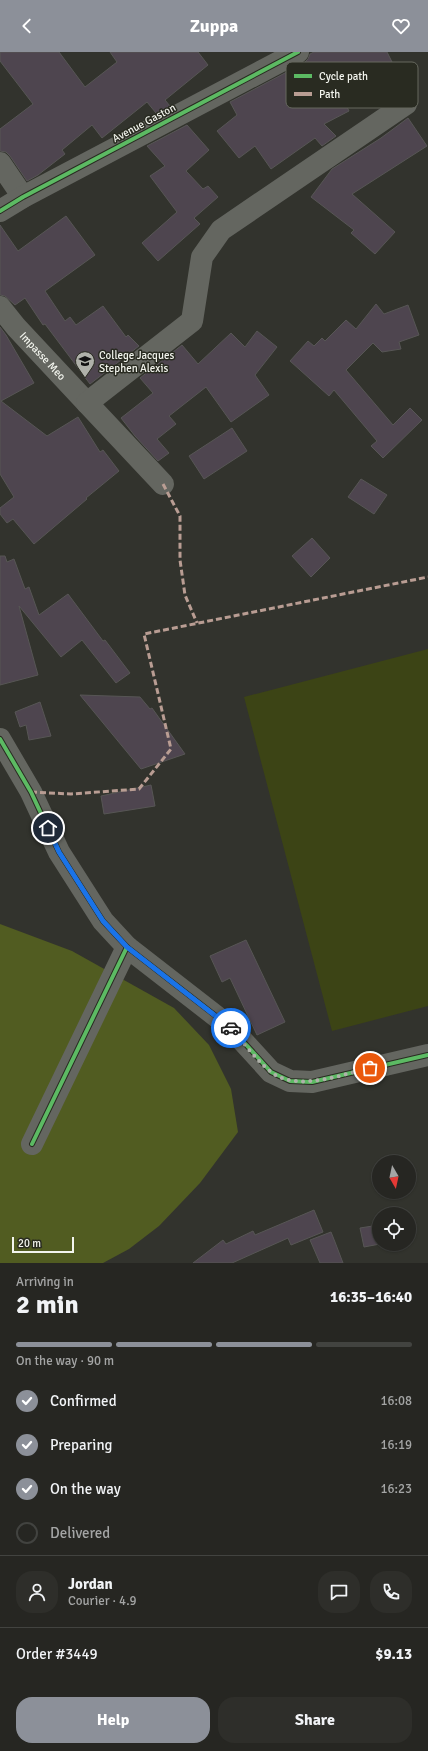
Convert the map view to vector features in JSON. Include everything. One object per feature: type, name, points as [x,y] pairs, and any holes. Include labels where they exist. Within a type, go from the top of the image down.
[{"type":"street","name":"Avenue Gaston","points":[[0,211],[22,197],[298,52]]},
{"type":"street","points":[[87,403],[192,321],[202,257],[221,230],[400,108]]},
{"type":"street","points":[[0,163],[22,197]]},
{"type":"street","name":"Impasse Meo","points":[[0,307],[16,327],[163,484]]},
{"type":"street","points":[[0,739],[31,792],[59,852],[103,921],[127,947],[230,1027],[271,1072],[290,1082],[312,1082],[428,1055]]},
{"type":"street","points":[[32,1144],[127,947]]},
{"type":"green space","points":[[428,649],[428,1006],[332,1031],[244,697]]},
{"type":"green space","points":[[0,924],[72,951],[174,1008],[209,1045],[231,1089],[238,1132],[200,1183],[159,1226],[129,1249],[103,1263],[0,1263]]},
{"type":"building","points":[[0,52],[59,52],[85,87],[117,62],[110,52],[198,52],[208,65],[165,100],[170,106],[156,113],[147,102],[102,138],[92,125],[62,150],[65,154],[38,175],[27,181],[10,156],[6,152],[0,151],[0,129],[33,104],[0,61]]},
{"type":"building","points":[[314,52],[387,52],[392,62],[305,62],[310,54]]},
{"type":"building","points":[[286,72],[286,108],[348,108],[349,111],[324,124],[336,136],[322,146],[315,138],[271,169],[255,146],[239,158],[217,131],[237,115],[230,102]]},
{"type":"building","points":[[408,118],[427,146],[352,194],[395,232],[375,254],[351,233],[354,230],[311,197],[332,169],[381,138]]},
{"type":"building","points":[[187,125],[209,150],[186,171],[203,189],[208,186],[218,197],[194,218],[200,224],[158,261],[142,243],[177,212],[150,176],[165,166],[147,146]]},
{"type":"building","points":[[66,216],[95,255],[45,291],[65,321],[70,317],[76,325],[103,306],[126,337],[128,335],[139,346],[90,384],[45,324],[43,325],[25,298],[15,305],[5,296],[0,295],[0,225],[18,251]]},
{"type":"building","points":[[376,304],[384,314],[408,305],[419,335],[399,342],[401,349],[382,352],[373,343],[346,370],[393,425],[410,408],[422,420],[383,458],[371,446],[377,441],[334,390],[329,396],[290,361],[308,341],[314,346],[322,338],[325,341],[346,320],[356,329]]},
{"type":"building","points":[[0,327],[34,383],[1,401],[47,436],[78,417],[100,452],[103,450],[119,471],[34,544],[13,519],[7,523],[0,514],[0,508],[14,497],[0,474]]},
{"type":"building","points":[[257,331],[277,347],[255,375],[269,395],[231,422],[206,387],[169,416],[176,424],[157,439],[169,453],[158,461],[121,418],[153,393],[140,378],[182,345],[198,364],[231,333],[245,347]]},
{"type":"building","points":[[232,428],[247,451],[204,479],[189,456]]},
{"type":"building","points":[[361,479],[387,495],[374,514],[348,497]]},
{"type":"building","points":[[312,538],[330,558],[311,577],[292,556]]},
{"type":"building","points":[[0,556],[5,556],[7,562],[14,559],[25,589],[29,587],[39,615],[68,594],[103,641],[105,640],[130,673],[116,683],[82,640],[61,657],[19,606],[38,675],[0,685]]},
{"type":"building","points":[[80,695],[140,697],[150,709],[152,708],[185,754],[141,769]]},
{"type":"building","points":[[40,702],[51,736],[29,740],[26,725],[20,727],[15,712]]},
{"type":"building","points":[[151,785],[155,806],[104,814],[101,796]]},
{"type":"building","points":[[246,940],[285,1022],[257,1035],[230,978],[222,982],[210,956]]},
{"type":"building","points":[[314,1210],[323,1232],[291,1245],[288,1238],[232,1263],[193,1263],[223,1240],[226,1244],[253,1231],[255,1235]]},
{"type":"building","points":[[372,1226],[372,1246],[364,1247],[360,1228]]},
{"type":"building","points":[[331,1232],[343,1263],[320,1263],[310,1240]]},
{"type":"marked path","points":[[163,484],[180,516],[180,560],[185,595],[197,623]]},
{"type":"marked path","points":[[31,792],[71,794],[139,789],[171,749],[144,634],[428,577]]},
{"type":"cycle path","points":[[0,211],[23,197],[298,52]]},
{"type":"cycle path","points":[[0,739],[31,792],[59,852],[103,921],[127,947],[230,1027],[271,1072],[290,1081],[312,1082],[428,1055]]},
{"type":"cycle path","points":[[32,1144],[127,947]]},
{"type":"way so far","points":[[231,1028],[271,1072],[290,1082],[312,1082],[370,1068]]},
{"type":"place","name":"College Jacques Stephen Alexis","points":[[85,378]]},
{"type":"route","points":[[48,828],[59,852],[103,921],[127,947],[231,1028]]}]
